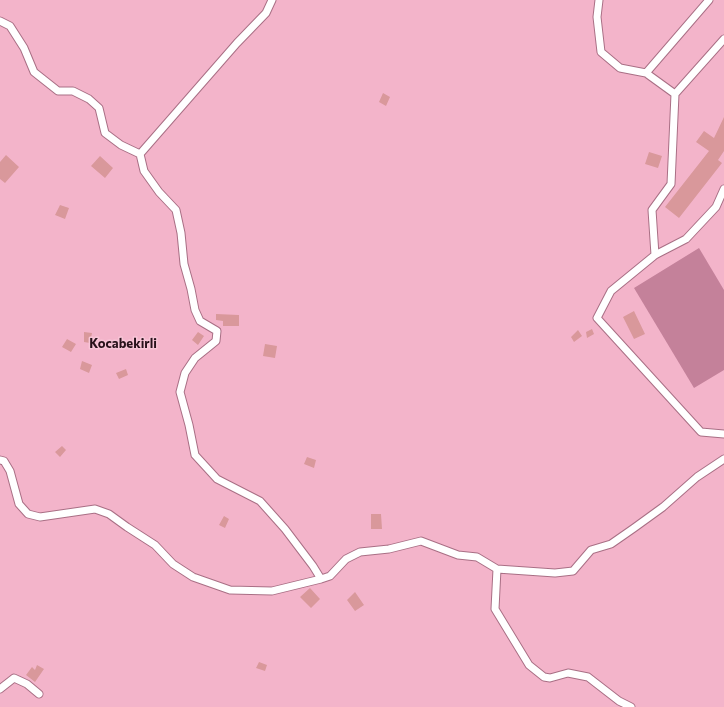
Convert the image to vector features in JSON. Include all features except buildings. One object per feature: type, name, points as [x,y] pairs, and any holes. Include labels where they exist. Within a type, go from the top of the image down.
[{"type":"street","points":[[140,154],[237,43],[266,14],[272,0]]},
{"type":"street","points":[[599,0],[596,17],[601,52],[620,68],[646,73],[676,94]]},
{"type":"street","points":[[646,73],[709,0]]},
{"type":"street","points":[[0,21],[10,26],[24,48],[34,72],[58,91],[73,91],[89,100],[98,108],[105,133],[121,145],[140,154]]},
{"type":"street","points":[[655,255],[652,210],[671,184],[676,94],[724,39]]},
{"type":"street","points":[[140,154],[144,171],[159,192],[176,210],[181,233],[184,264],[195,310],[200,321],[217,331],[216,342],[195,358],[185,373],[180,392],[189,424],[195,455],[218,479],[260,502],[285,529],[321,579]]},
{"type":"street","points":[[724,189],[716,207],[686,239],[655,255],[611,291],[597,318],[701,432],[724,434]]},
{"type":"street","points":[[0,460],[4,461],[10,471],[19,504],[28,514],[40,517],[94,509],[109,514],[127,528],[155,545],[173,564],[193,578],[230,590],[272,591],[330,576],[346,559],[360,552],[389,549],[421,541],[458,554],[477,557],[497,569],[555,573],[573,572],[591,550],[611,544],[663,508],[697,477],[724,459]]},
{"type":"street","points":[[497,569],[496,609],[529,665],[544,677],[550,678],[568,673],[588,677],[619,701],[631,707]]},
{"type":"street","points":[[0,689],[14,678],[27,684],[39,694]]},
{"type":"shaded area","points":[[699,248],[724,290],[724,370],[694,388],[634,288]]},
{"type":"district","name":"Kocabekirli","points":[[123,344]]}]
